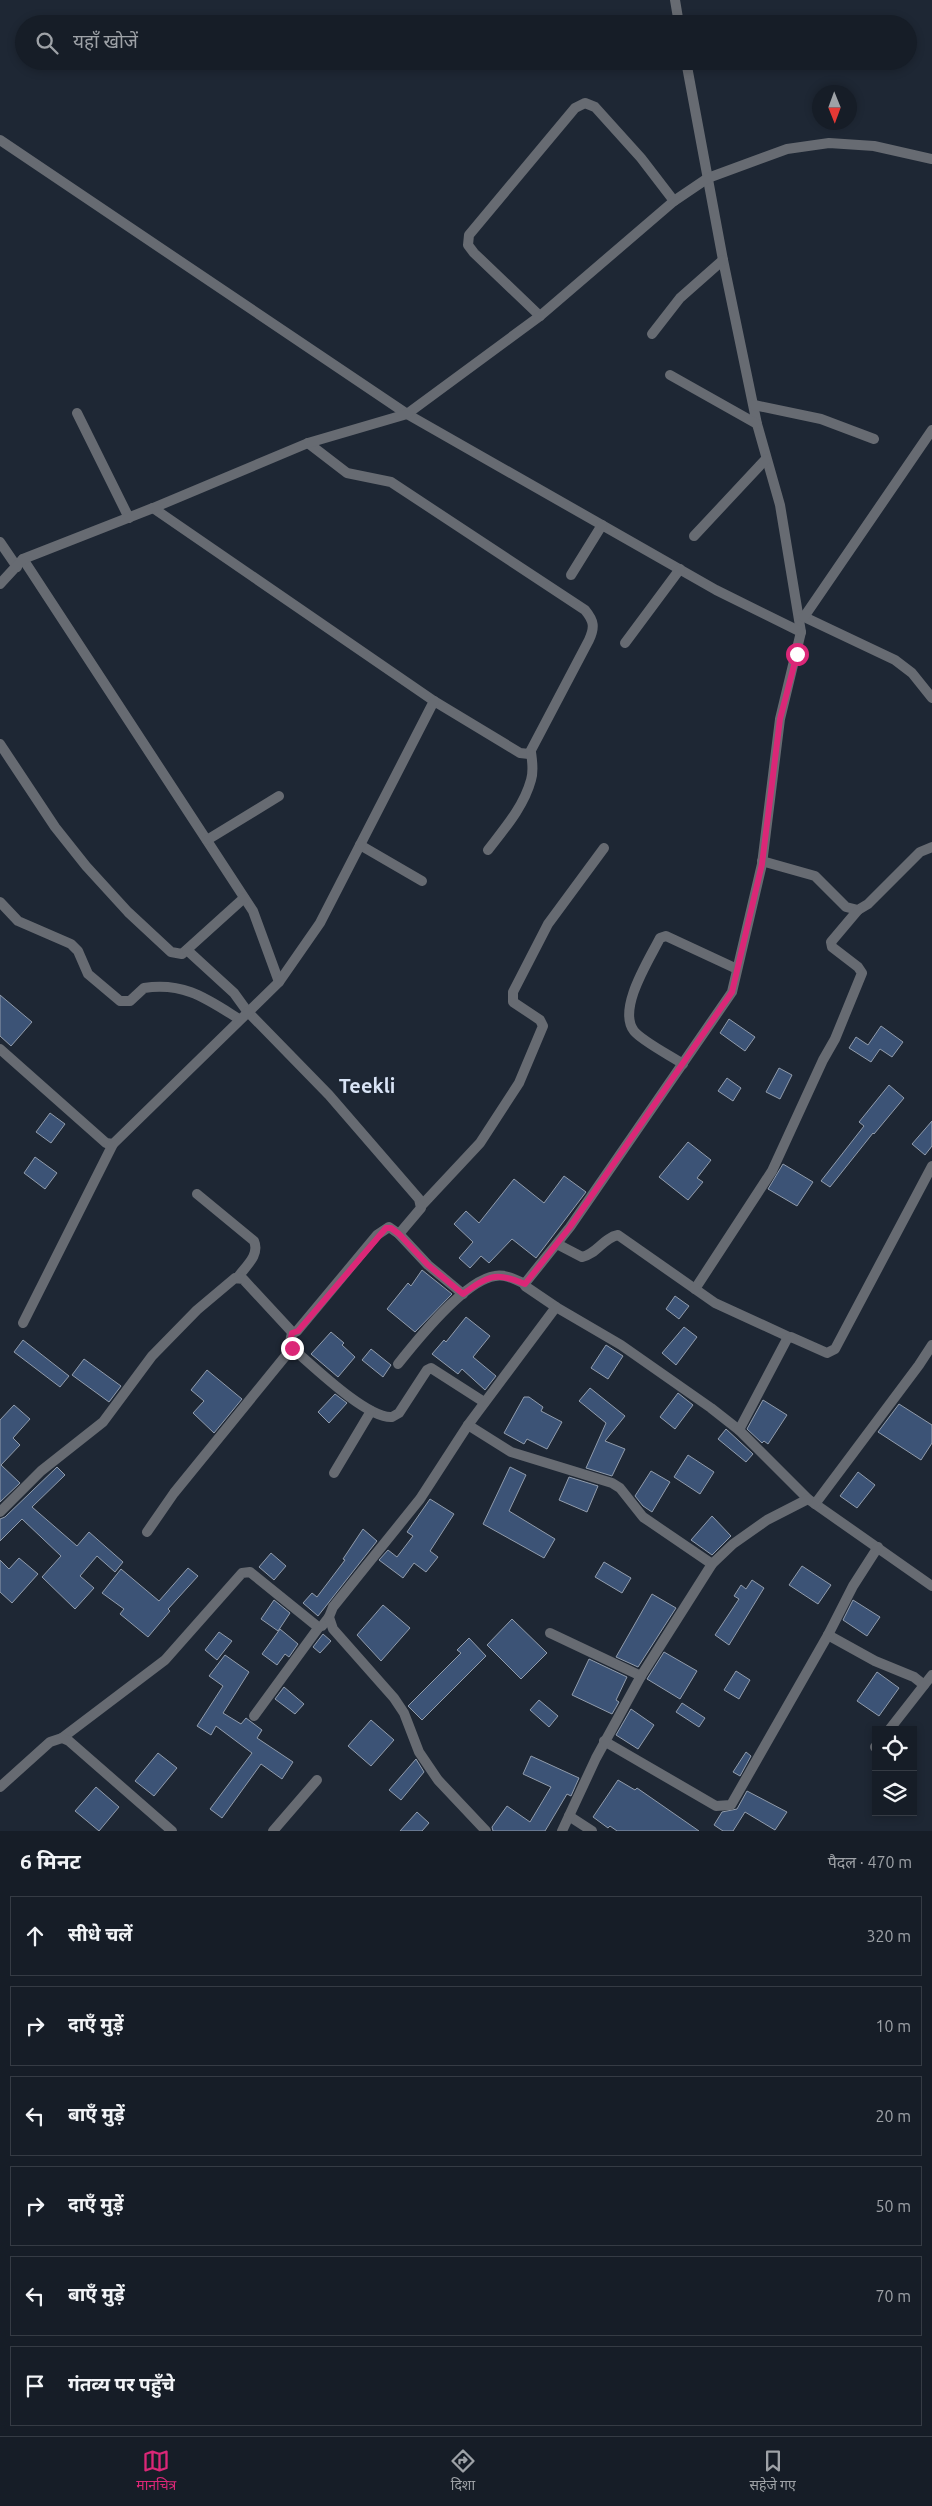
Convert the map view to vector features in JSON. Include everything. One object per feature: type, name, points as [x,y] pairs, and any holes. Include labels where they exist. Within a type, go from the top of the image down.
[{"type":"street","points":[[675,0],[678,15]]},
{"type":"street","points":[[525,1284],[557,1244],[732,992],[762,861],[780,719],[801,632],[802,615],[780,504],[757,424],[723,260],[688,70]]},
{"type":"street","points":[[540,316],[474,253],[468,245],[469,235],[575,108],[585,103],[595,107],[642,158],[674,201]]},
{"type":"street","points":[[0,140],[407,414],[716,590],[801,632]]},
{"type":"street","points":[[0,584],[20,563],[308,443],[407,414],[540,316],[674,201],[708,178],[787,149],[828,143],[874,146],[932,159]]},
{"type":"street","points":[[652,334],[680,298],[723,260]]},
{"type":"street","points":[[670,375],[757,424]]},
{"type":"street","points":[[754,405],[820,420],[874,440]]},
{"type":"street","points":[[77,413],[129,518]]},
{"type":"street","points":[[802,615],[932,430]]},
{"type":"street","points":[[308,443],[347,472],[391,482],[585,610],[593,620],[593,630],[589,640],[531,752],[532,778],[529,785],[515,815],[488,850]]},
{"type":"street","points":[[694,536],[766,459]]},
{"type":"street","points":[[152,508],[434,701],[520,753],[527,755],[531,752]]},
{"type":"street","points":[[571,575],[602,525]]},
{"type":"street","points":[[0,542],[20,563],[207,840],[253,912],[279,982]]},
{"type":"street","points":[[625,643],[680,569]]},
{"type":"street","points":[[802,615],[895,660],[912,674],[932,698]]},
{"type":"street","points":[[23,1323],[113,1144],[243,1015],[279,982],[320,923],[434,701]]},
{"type":"street","points":[[0,744],[55,827],[86,866],[128,912],[171,952],[178,955],[187,950],[244,898]]},
{"type":"street","points":[[207,840],[278,796]]},
{"type":"street","points":[[360,845],[422,881]]},
{"type":"street","points":[[695,1289],[772,1171],[823,1060],[836,1039],[862,973],[858,967],[832,947],[831,942],[858,910],[868,904],[920,852],[932,847]]},
{"type":"street","points":[[399,1234],[422,1205],[480,1143],[519,1083],[543,1026],[540,1020],[513,1002],[513,992],[548,924],[604,848]]},
{"type":"street","points":[[762,861],[815,876],[849,909],[858,910]]},
{"type":"street","points":[[0,902],[18,922],[74,947],[88,974],[120,1001],[130,1001],[144,988],[188,990],[243,1015],[329,1095],[422,1205]]},
{"type":"street","points":[[683,1064],[635,1032],[628,1016],[630,1003],[661,936],[666,936],[737,969]]},
{"type":"street","points":[[187,950],[234,993],[243,1015]]},
{"type":"street","points":[[0,1049],[106,1143],[113,1144]]},
{"type":"street","points":[[557,1244],[582,1257],[593,1254],[602,1243],[612,1236],[618,1236],[714,1303],[789,1338],[828,1353],[835,1349],[932,1166]]},
{"type":"street","points":[[0,1512],[41,1471],[103,1422],[152,1356],[197,1310],[231,1280],[238,1277],[255,1254],[254,1241],[197,1194]]},
{"type":"street","points":[[292,1333],[298,1331],[377,1235],[389,1227],[399,1234],[428,1265],[463,1294]]},
{"type":"street","points":[[398,1364],[424,1332],[463,1294],[485,1278],[498,1275],[509,1277],[525,1284],[526,1288],[628,1350],[739,1430],[812,1501],[932,1586]]},
{"type":"street","points":[[238,1277],[243,1279],[292,1333]]},
{"type":"street","points":[[254,1716],[319,1627],[329,1617],[333,1607],[420,1499],[484,1402],[556,1307]]},
{"type":"street","points":[[292,1333],[290,1342],[292,1348],[371,1412],[388,1418],[396,1416],[431,1368],[484,1402]]},
{"type":"street","points":[[739,1430],[789,1338]]},
{"type":"street","points":[[562,1831],[604,1741],[641,1676],[712,1564],[733,1544],[767,1520],[812,1501],[919,1365],[932,1344]]},
{"type":"street","points":[[147,1532],[174,1493],[292,1348]]},
{"type":"street","points":[[334,1473],[371,1412]]},
{"type":"street","points":[[468,1425],[511,1452],[620,1488],[642,1517],[712,1564]]},
{"type":"street","points":[[604,1741],[716,1806],[731,1805],[828,1635],[853,1586],[878,1547]]},
{"type":"street","points":[[0,1787],[50,1742],[62,1738],[165,1660],[242,1573],[250,1572],[319,1627]]},
{"type":"street","points":[[329,1617],[333,1629],[400,1707],[419,1752],[438,1780],[486,1831]]},
{"type":"street","points":[[550,1633],[641,1676]]},
{"type":"street","points":[[828,1635],[876,1661],[914,1677],[924,1685]]},
{"type":"street","points":[[892,1726],[932,1675]]},
{"type":"street","points":[[62,1738],[69,1741],[172,1831]]},
{"type":"street","points":[[273,1831],[317,1780]]},
{"type":"street","points":[[569,1816],[592,1831]]},
{"type":"building","points":[[0,995],[32,1022],[11,1046],[0,1036]]},
{"type":"building","points":[[729,1019],[755,1037],[745,1051],[720,1033]]},
{"type":"building","points":[[881,1026],[903,1042],[892,1057],[880,1049],[871,1062],[849,1048],[856,1037],[868,1045]]},
{"type":"building","points":[[779,1068],[792,1075],[780,1099],[766,1092]]},
{"type":"building","points":[[727,1078],[741,1088],[733,1101],[718,1091]]},
{"type":"building","points":[[889,1085],[904,1098],[830,1187],[821,1181],[864,1126],[859,1122]]},
{"type":"building","points":[[50,1113],[65,1124],[51,1143],[36,1132]]},
{"type":"building","points":[[932,1121],[932,1146],[925,1155],[912,1144]]},
{"type":"building","points":[[688,1142],[711,1160],[697,1178],[703,1182],[688,1200],[659,1177]]},
{"type":"building","points":[[35,1157],[57,1173],[45,1189],[24,1173]]},
{"type":"building","points":[[783,1164],[813,1182],[797,1206],[768,1189]]},
{"type":"building","points":[[564,1176],[586,1192],[536,1258],[512,1239],[489,1263],[481,1256],[470,1268],[459,1258],[473,1242],[454,1224],[466,1211],[479,1223],[514,1179],[544,1203]]},
{"type":"building","points":[[422,1270],[452,1294],[415,1332],[387,1309],[408,1283],[411,1286]]},
{"type":"building","points":[[675,1296],[689,1306],[679,1319],[666,1309]]},
{"type":"building","points":[[466,1317],[490,1336],[473,1357],[496,1376],[485,1390],[462,1369],[458,1374],[432,1354],[444,1340],[446,1342]]},
{"type":"building","points":[[684,1327],[697,1337],[676,1365],[662,1353]]},
{"type":"building","points":[[331,1332],[344,1343],[342,1345],[355,1357],[338,1377],[311,1354]]},
{"type":"building","points":[[23,1340],[69,1376],[60,1387],[14,1352]]},
{"type":"building","points":[[606,1345],[623,1356],[608,1379],[591,1368]]},
{"type":"building","points":[[371,1349],[391,1365],[383,1377],[362,1360]]},
{"type":"building","points":[[84,1359],[121,1386],[109,1402],[72,1375]]},
{"type":"building","points":[[207,1370],[242,1399],[214,1433],[193,1413],[204,1401],[191,1390]]},
{"type":"building","points":[[590,1388],[625,1416],[605,1441],[625,1449],[612,1476],[586,1468],[606,1423],[579,1401]]},
{"type":"building","points":[[678,1393],[693,1405],[675,1429],[660,1417]]},
{"type":"building","points":[[335,1394],[347,1403],[329,1423],[318,1412]]},
{"type":"building","points":[[524,1397],[529,1397],[543,1407],[541,1411],[562,1422],[547,1449],[527,1439],[524,1444],[504,1433]]},
{"type":"building","points":[[763,1400],[787,1415],[768,1444],[764,1441],[762,1443],[747,1429]]},
{"type":"building","points":[[899,1404],[932,1425],[932,1443],[921,1460],[878,1432]]},
{"type":"building","points":[[14,1405],[30,1419],[13,1438],[20,1445],[1,1465],[20,1483],[0,1502],[0,1420]]},
{"type":"building","points":[[726,1429],[753,1454],[746,1462],[718,1439]]},
{"type":"building","points":[[688,1455],[714,1472],[700,1494],[674,1477]]},
{"type":"building","points":[[57,1467],[65,1475],[32,1507],[77,1546],[89,1532],[123,1562],[115,1572],[97,1556],[80,1576],[94,1588],[75,1609],[42,1577],[61,1556],[22,1519],[0,1541],[0,1519],[5,1517]]},
{"type":"building","points":[[510,1467],[526,1475],[509,1511],[555,1539],[544,1558],[483,1524]]},
{"type":"building","points":[[651,1471],[670,1482],[652,1512],[643,1506],[635,1496]]},
{"type":"building","points":[[858,1472],[875,1485],[857,1508],[840,1496]]},
{"type":"building","points":[[569,1477],[598,1486],[587,1512],[559,1500]]},
{"type":"building","points":[[430,1499],[454,1514],[430,1551],[438,1557],[426,1572],[414,1563],[403,1578],[379,1560],[388,1550],[397,1557],[413,1536],[407,1532]]},
{"type":"building","points":[[712,1516],[731,1536],[712,1555],[691,1540]]},
{"type":"building","points":[[363,1529],[377,1541],[318,1616],[303,1603],[312,1593],[317,1597],[345,1560],[343,1559]]},
{"type":"building","points":[[271,1553],[286,1566],[274,1580],[259,1567]]},
{"type":"building","points":[[19,1558],[38,1574],[12,1603],[0,1592],[0,1560],[9,1569]]},
{"type":"building","points":[[604,1562],[631,1578],[622,1593],[595,1577]]},
{"type":"building","points":[[802,1566],[831,1585],[818,1604],[789,1585]]},
{"type":"building","points":[[188,1568],[198,1576],[168,1609],[170,1611],[148,1637],[120,1614],[124,1609],[102,1593],[121,1569],[159,1601]]},
{"type":"building","points":[[752,1580],[764,1588],[729,1645],[715,1635],[739,1599],[734,1596],[741,1585],[746,1589]]},
{"type":"building","points":[[652,1594],[676,1608],[638,1667],[616,1657]]},
{"type":"building","points":[[274,1600],[290,1613],[278,1631],[261,1619]]},
{"type":"building","points":[[853,1600],[880,1617],[867,1636],[843,1620]]},
{"type":"building","points":[[383,1605],[410,1628],[381,1661],[357,1635]]},
{"type":"building","points":[[512,1619],[547,1653],[521,1679],[487,1645]]},
{"type":"building","points":[[280,1629],[298,1644],[289,1657],[285,1654],[277,1665],[262,1654]]},
{"type":"building","points":[[219,1632],[232,1641],[217,1660],[205,1650]]},
{"type":"building","points":[[323,1634],[331,1641],[320,1653],[313,1647]]},
{"type":"building","points":[[469,1638],[486,1656],[422,1720],[408,1706],[461,1653],[457,1650]]},
{"type":"building","points":[[664,1652],[697,1671],[680,1699],[647,1679]]},
{"type":"building","points":[[225,1655],[249,1672],[223,1713],[241,1724],[246,1718],[262,1730],[257,1738],[293,1762],[282,1779],[261,1764],[222,1818],[210,1809],[252,1753],[216,1726],[211,1735],[197,1726],[223,1686],[209,1676]]},
{"type":"building","points":[[589,1659],[627,1677],[616,1700],[619,1702],[612,1714],[572,1695]]},
{"type":"building","points":[[736,1671],[750,1680],[739,1699],[724,1690]]},
{"type":"building","points":[[877,1672],[899,1688],[879,1716],[857,1701]]},
{"type":"building","points":[[284,1687],[304,1704],[295,1714],[275,1699]]},
{"type":"building","points":[[539,1700],[558,1716],[549,1727],[530,1710]]},
{"type":"building","points":[[682,1703],[705,1718],[699,1727],[676,1712]]},
{"type":"building","points":[[631,1709],[654,1725],[638,1749],[616,1735]]},
{"type":"building","points":[[371,1720],[394,1740],[371,1766],[348,1746]]},
{"type":"building","points":[[746,1752],[751,1756],[740,1776],[733,1772]]},
{"type":"building","points":[[158,1753],[177,1768],[154,1796],[135,1781]]},
{"type":"building","points":[[531,1756],[579,1778],[571,1796],[567,1794],[545,1831],[493,1831],[492,1827],[507,1806],[530,1822],[551,1787],[523,1774]]},
{"type":"building","points":[[416,1759],[424,1772],[401,1800],[389,1790]]},
{"type":"building","points":[[618,1780],[635,1790],[637,1788],[699,1831],[617,1831],[610,1826],[608,1828],[593,1817]]},
{"type":"building","points":[[96,1787],[119,1807],[99,1831],[75,1811]]},
{"type":"building","points":[[747,1791],[787,1812],[775,1830],[745,1812],[733,1831],[723,1831],[714,1825],[722,1812],[737,1809]]},
{"type":"building","points":[[417,1812],[429,1823],[422,1831],[400,1831]]},
{"type":"district","name":"Teekli","points":[[367,1085]]},
{"type":"route","points":[[292,1348],[290,1340],[292,1333],[298,1331],[377,1235],[386,1228],[389,1227],[399,1234],[428,1265],[463,1294],[485,1278],[498,1275],[509,1277],[525,1284],[570,1227],[732,992],[762,864],[780,719],[797,654]]}]
